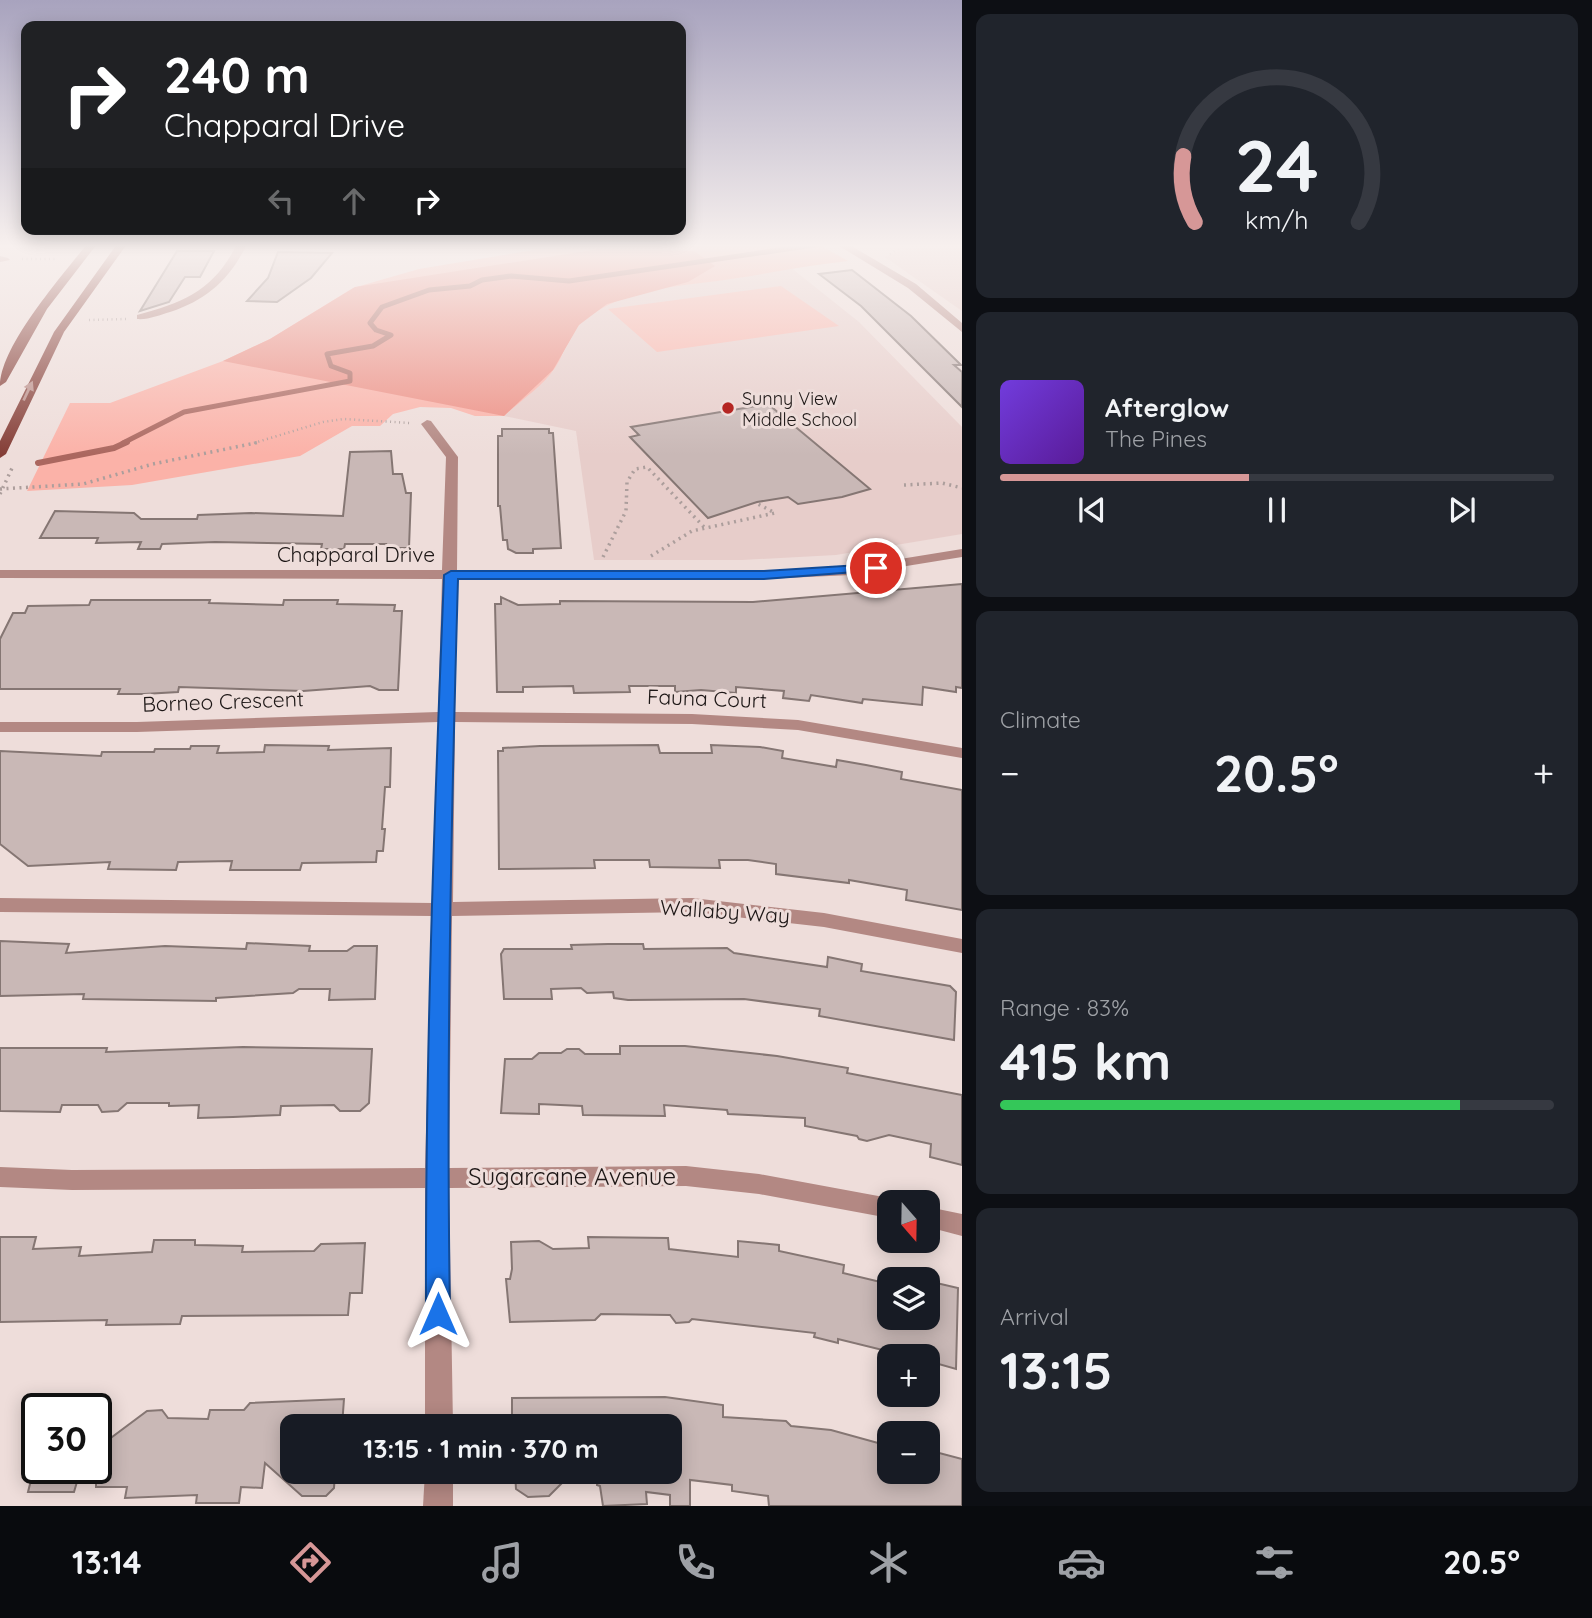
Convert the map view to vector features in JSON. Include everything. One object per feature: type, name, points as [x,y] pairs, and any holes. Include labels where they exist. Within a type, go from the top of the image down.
[{"type":"main road","points":[[0,382],[38,314]]},
{"type":"main road","points":[[0,453],[59,332],[72,314]]},
{"type":"street","points":[[141,317],[152,314]]},
{"type":"street","points":[[945,314],[962,329]]},
{"type":"street","points":[[427,424],[452,457],[437,1176],[439,1414]]},
{"type":"street","name":"Chapparal Drive","points":[[0,574],[814,573],[864,569],[962,553]]},
{"type":"street","name":"Borneo Crescent","points":[[0,727],[136,727],[448,717]]},
{"type":"street","name":"Fauna Court","points":[[448,717],[692,719],[798,725],[962,753]]},
{"type":"street","points":[[0,905],[443,910]]},
{"type":"street","name":"Wallaby Way","points":[[443,910],[692,905],[824,920],[962,946]]},
{"type":"street","name":"Sugarcane Avenue","points":[[0,1177],[72,1180],[686,1176],[759,1184],[877,1206]]},
{"type":"street","points":[[940,1220],[962,1225]]},
{"type":"street","points":[[438,1506],[439,1484]]},
{"type":"path","points":[[81,320],[141,317]]},
{"type":"path","points":[[0,489],[83,484],[153,464],[242,447],[323,422],[344,419],[427,424]]},
{"type":"path","points":[[603,563],[603,556],[626,511],[627,482],[635,469],[647,467],[705,528]]},
{"type":"path","points":[[904,485],[942,483],[962,488]]},
{"type":"path","points":[[646,562],[649,557],[692,531],[775,513],[756,503]]},
{"type":"shaded area","points":[[310,314],[593,314],[577,327],[550,375],[504,416],[475,416],[451,408],[420,407],[393,414],[380,426],[352,426],[300,456],[132,485],[27,491],[70,403],[110,403],[223,361],[270,339]]},
{"type":"shaded area","points":[[310,314],[593,314],[579,325],[553,370],[504,416],[223,361],[270,339]]},
{"type":"shaded area","name":"Sunny View Middle School","points":[[593,314],[849,314],[962,427],[962,534],[836,555],[742,560],[594,560],[576,431],[504,416],[553,371],[579,325]]},
{"type":"shaded area","points":[[614,314],[822,314],[839,326],[657,352]]},
{"type":"building","points":[[869,314],[909,314],[961,365],[954,365],[962,372],[962,407]]},
{"type":"building","points":[[768,404],[870,489],[842,497],[798,504],[788,497],[757,502],[708,518],[630,437],[639,435],[631,427]]},
{"type":"building","points":[[502,429],[549,429],[549,433],[553,433],[561,548],[516,553],[508,549],[507,540],[503,540],[498,506],[498,436],[502,436]]},
{"type":"building","points":[[391,451],[393,474],[402,474],[406,493],[411,493],[409,548],[385,548],[386,544],[345,544],[344,549],[321,549],[322,544],[215,542],[162,544],[160,549],[138,549],[141,542],[96,543],[98,538],[40,538],[55,511],[134,513],[141,519],[197,519],[198,515],[251,513],[343,516],[350,452]]},
{"type":"building","points":[[962,584],[962,688],[956,687],[956,692],[923,687],[922,705],[863,699],[862,703],[811,695],[809,701],[783,698],[784,691],[736,687],[736,693],[701,690],[675,692],[675,686],[629,686],[630,692],[574,693],[573,686],[523,687],[523,692],[497,692],[495,604],[501,604],[501,597],[518,605],[560,604],[560,601],[753,602]]},
{"type":"building","points":[[91,600],[210,600],[209,603],[283,605],[284,600],[338,600],[337,604],[395,605],[394,611],[402,611],[398,690],[379,690],[370,686],[303,691],[179,687],[178,692],[118,694],[120,689],[0,689],[0,639],[13,613],[25,613],[28,606],[89,605]]},
{"type":"building","points":[[265,745],[329,746],[328,750],[391,748],[390,787],[385,787],[383,851],[377,851],[376,862],[302,863],[300,870],[230,870],[232,861],[178,862],[176,870],[108,869],[110,862],[28,866],[0,844],[0,751],[101,756],[102,752],[154,752],[155,749],[190,749],[191,746],[219,746],[217,753],[264,752]]},
{"type":"building","points":[[658,745],[660,753],[712,753],[711,745],[760,747],[783,751],[782,758],[836,767],[837,760],[866,765],[902,772],[901,779],[962,790],[962,910],[906,900],[907,890],[849,880],[849,883],[776,874],[776,864],[748,860],[719,860],[720,868],[650,867],[649,860],[594,860],[595,868],[499,869],[498,751],[503,751],[503,748],[540,746]]},
{"type":"building","points":[[0,941],[69,944],[66,953],[165,946],[246,949],[247,943],[310,946],[309,951],[347,951],[354,946],[377,946],[375,999],[329,1000],[330,989],[299,989],[293,993],[216,998],[216,1001],[83,999],[84,994],[0,996]]},
{"type":"building","points":[[643,944],[644,949],[727,948],[734,953],[827,967],[828,957],[862,964],[861,971],[950,986],[956,992],[954,1040],[819,1016],[820,1009],[744,999],[628,1000],[614,998],[613,992],[587,993],[581,988],[551,989],[552,999],[504,999],[501,954],[504,949],[572,949],[571,945]]},
{"type":"building","points":[[620,1046],[685,1046],[777,1056],[848,1068],[847,1073],[962,1095],[962,1165],[930,1157],[931,1144],[889,1135],[867,1141],[857,1136],[805,1126],[805,1118],[728,1114],[727,1110],[664,1105],[665,1116],[583,1115],[582,1106],[539,1104],[539,1114],[501,1113],[505,1059],[532,1059],[539,1053],[561,1053],[567,1049],[579,1049],[585,1054],[620,1054]]},
{"type":"building","points":[[243,1047],[372,1049],[369,1103],[360,1111],[340,1111],[334,1105],[281,1106],[280,1115],[198,1118],[199,1105],[169,1106],[169,1103],[127,1103],[118,1111],[102,1112],[98,1105],[62,1105],[60,1112],[0,1111],[0,1048],[107,1048],[106,1052]]},
{"type":"building","points":[[0,1237],[36,1237],[33,1249],[81,1247],[79,1256],[152,1252],[154,1240],[195,1240],[195,1245],[243,1246],[242,1252],[314,1251],[321,1244],[365,1243],[362,1293],[350,1293],[348,1315],[182,1316],[180,1324],[106,1325],[107,1320],[0,1322]]},
{"type":"building","points":[[588,1237],[668,1238],[669,1249],[738,1257],[738,1241],[779,1245],[779,1251],[844,1265],[843,1273],[877,1281],[877,1330],[940,1330],[940,1284],[958,1288],[956,1369],[940,1364],[940,1344],[877,1344],[877,1349],[838,1339],[838,1343],[814,1337],[815,1333],[692,1319],[689,1322],[676,1323],[670,1315],[601,1314],[595,1320],[510,1322],[506,1279],[510,1279],[512,1269],[511,1242],[539,1241],[553,1249],[589,1248]]},
{"type":"building","points":[[665,1397],[723,1405],[723,1417],[786,1421],[791,1426],[831,1430],[877,1443],[877,1484],[940,1484],[940,1453],[962,1459],[962,1506],[769,1506],[768,1496],[732,1491],[732,1485],[690,1480],[690,1506],[670,1506],[670,1495],[646,1492],[647,1504],[603,1506],[600,1486],[597,1484],[682,1484],[682,1414],[512,1414],[512,1398]]},
{"type":"building","points":[[344,1399],[343,1414],[280,1414],[280,1476],[265,1463],[262,1488],[241,1487],[239,1503],[196,1503],[197,1495],[125,1498],[127,1487],[96,1487],[96,1484],[112,1484],[112,1437],[147,1411],[162,1410],[168,1418],[208,1419],[210,1410],[244,1410],[250,1403]]},
{"type":"building","points":[[30,1484],[76,1484],[74,1492],[28,1492]]},
{"type":"building","points":[[289,1484],[334,1484],[326,1496],[302,1496]]},
{"type":"building","points":[[516,1484],[561,1484],[549,1496],[528,1497],[516,1489]]},
{"type":"waterway","points":[[123,443],[184,412],[350,381],[350,373],[331,366],[327,354],[373,346],[391,335],[376,330],[370,323],[377,314]]},
{"type":"waterway","points":[[38,463],[114,448],[127,442]]},
{"type":"place","name":"Sunny View Middle School","points":[[728,408]]},
{"type":"route","points":[[438,1314],[437,1176],[443,806],[451,575],[764,575],[876,568]]}]
